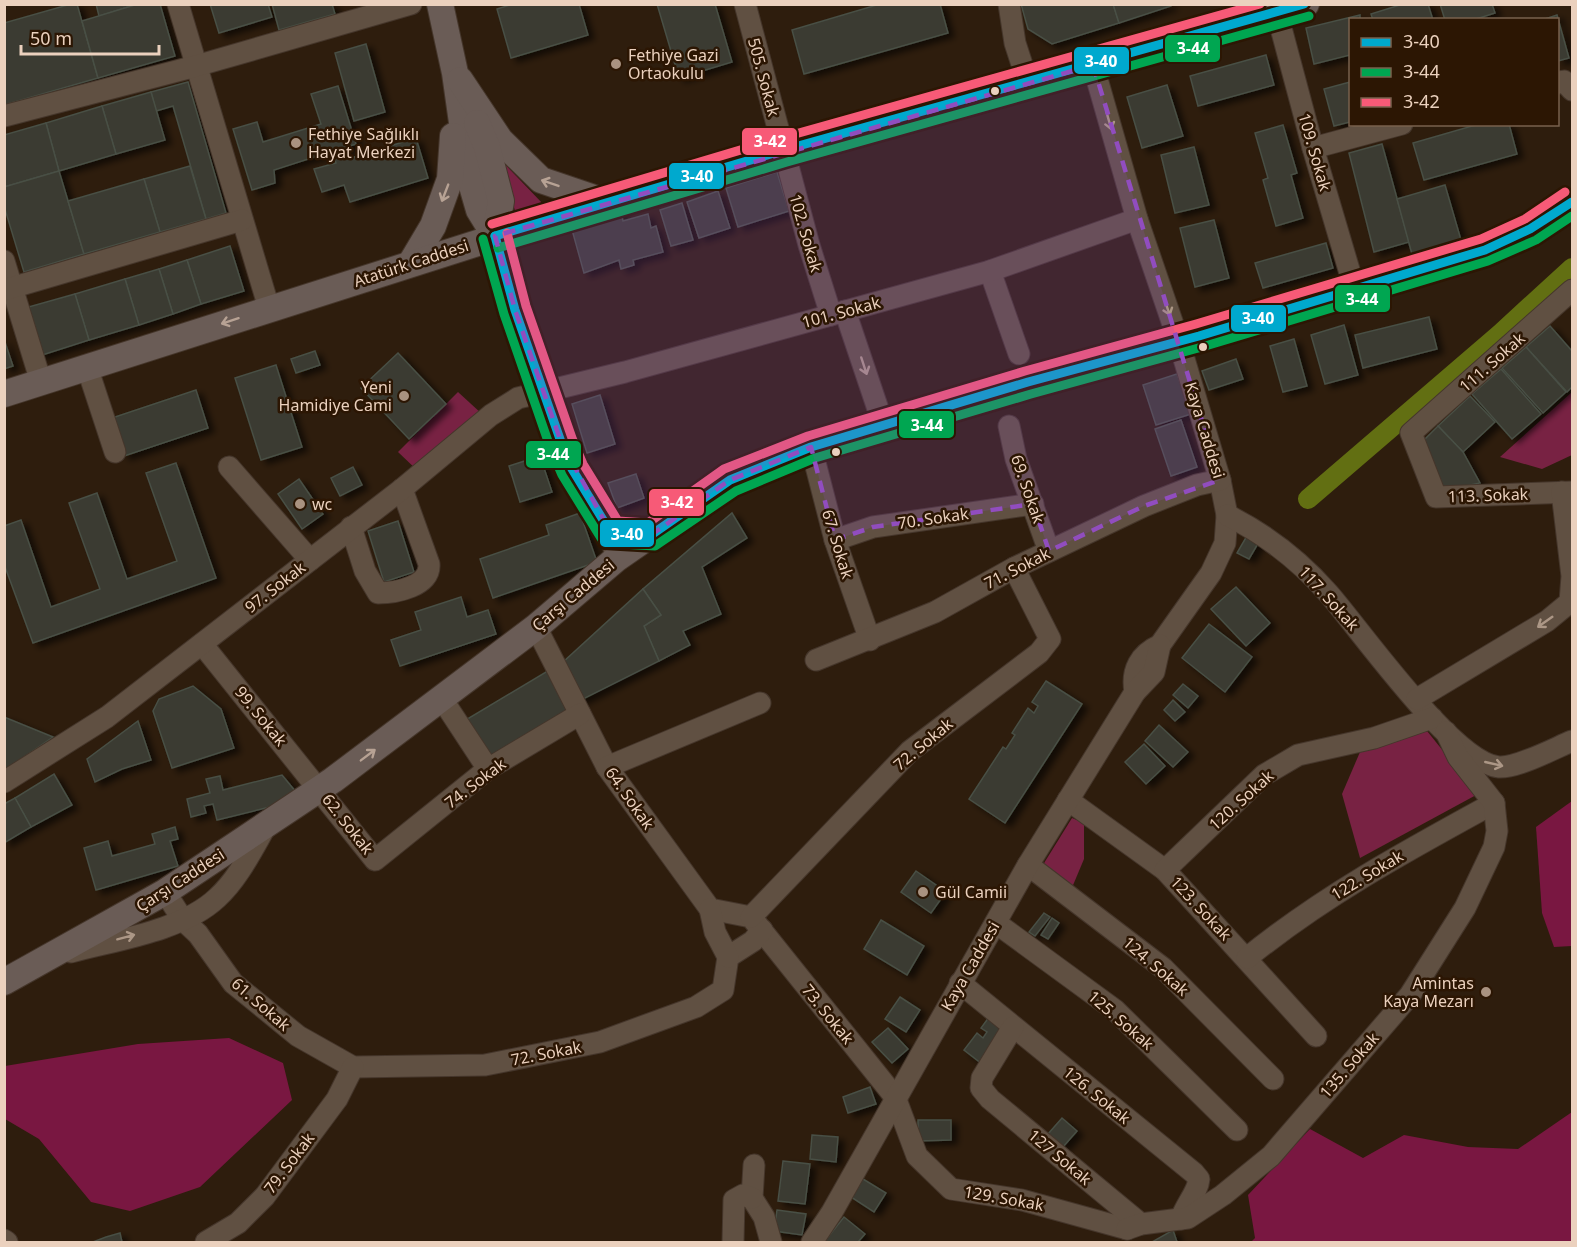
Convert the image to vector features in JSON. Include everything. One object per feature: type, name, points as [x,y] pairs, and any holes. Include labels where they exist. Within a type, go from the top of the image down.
[{"type":"main road","points":[[440,4],[455,73],[470,179],[479,210],[495,236]]},
{"type":"main road","name":"Atatürk Caddesi","points":[[4,394],[606,201],[677,183],[784,150],[1306,4]]},
{"type":"main road","points":[[455,73],[500,140],[541,180],[606,201]]},
{"type":"main road","points":[[411,263],[433,226],[450,179],[455,73]]},
{"type":"main road","name":"Çarşı Caddesi","points":[[4,982],[165,892],[320,788],[536,627],[616,559],[730,480],[811,447],[883,424],[1179,342],[1514,240],[1542,225],[1572,202]]},
{"type":"street","points":[[178,4],[269,308]]},
{"type":"street","points":[[4,116],[196,66],[411,4]]},
{"type":"street","name":"505. Sokak","points":[[745,4],[784,150]]},
{"type":"street","points":[[1009,4],[1015,43],[1028,82]]},
{"type":"street","name":"109. Sokak","points":[[1277,13],[1313,148],[1355,290]]},
{"type":"street","name":"Kaya Caddesi","points":[[812,1242],[832,1212],[1028,865],[1135,692],[1132,679],[1139,662],[1148,651],[1160,645],[1211,573],[1225,543],[1227,515],[1220,480],[1179,342],[1137,219],[1093,65]]},
{"type":"street","points":[[1559,82],[1564,81],[1572,90]]},
{"type":"street","points":[[1313,148],[1395,126]]},
{"type":"street","name":"102. Sokak","points":[[784,150],[809,245],[883,424]]},
{"type":"street","name":"101. Sokak","points":[[541,390],[625,372],[990,271],[1137,219]]},
{"type":"street","points":[[8,288],[242,220]]},
{"type":"street","points":[[495,236],[512,300],[541,390],[572,469],[611,533],[616,559]]},
{"type":"street","points":[[4,261],[8,288],[41,382]]},
{"type":"street","points":[[990,271],[1018,354]]},
{"type":"street","name":"111. Sokak","points":[[1411,433],[1572,290]]},
{"type":"street","points":[[87,367],[115,452]]},
{"type":"street","name":"97. Sokak","points":[[4,782],[106,717],[402,489],[491,415],[518,398],[541,390]]},
{"type":"street","name":"69. Sokak","points":[[1009,426],[1016,459],[1049,551]]},
{"type":"street","name":"113. Sokak","points":[[1411,433],[1436,497],[1567,492]]},
{"type":"street","name":"67. Sokak","points":[[811,447],[835,540],[870,640]]},
{"type":"street","points":[[229,467],[309,560]]},
{"type":"street","name":"71. Sokak","points":[[816,660],[935,612],[1014,568],[1144,506],[1197,484],[1220,480]]},
{"type":"street","points":[[351,527],[365,571],[378,593],[388,593],[426,579],[430,573],[429,564],[402,489]]},
{"type":"street","points":[[1417,699],[1547,621],[1571,602],[1572,576],[1567,492]]},
{"type":"street","name":"70. Sokak","points":[[835,540],[873,528],[913,520],[1033,504]]},
{"type":"street","name":"117. Sokak","points":[[1227,515],[1248,526],[1290,555],[1327,592],[1439,725]]},
{"type":"street","points":[[611,533],[651,535]]},
{"type":"street","name":"72. Sokak","points":[[354,1067],[485,1065],[600,1042],[696,1006],[723,990],[728,957],[753,941],[756,923],[910,751],[1039,653],[1050,639],[1014,568]]},
{"type":"street","name":"64. Sokak","points":[[536,627],[608,767],[710,909]]},
{"type":"street","name":"99. Sokak","points":[[202,644],[320,788]]},
{"type":"street","points":[[442,699],[488,769]]},
{"type":"street","points":[[608,767],[760,703]]},
{"type":"street","name":"74. Sokak","points":[[375,860],[488,769],[580,714]]},
{"type":"street","points":[[1439,725],[1475,756],[1488,764],[1501,767],[1572,741]]},
{"type":"street","points":[[1439,725],[1458,758],[1494,803]]},
{"type":"street","name":"120. Sokak","points":[[1165,870],[1264,775],[1298,755],[1439,725]]},
{"type":"street","name":"62. Sokak","points":[[320,788],[375,860]]},
{"type":"street","name":"123. Sokak","points":[[1068,800],[1165,870],[1247,957],[1316,1036]]},
{"type":"street","name":"122. Sokak","points":[[1247,957],[1283,928],[1361,876],[1494,803]]},
{"type":"street","name":"135. Sokak","points":[[1132,1232],[1188,1218],[1222,1195],[1271,1156],[1410,995],[1465,908],[1494,847],[1497,831],[1494,803]]},
{"type":"street","points":[[50,958],[183,920],[217,899],[245,862],[268,822]]},
{"type":"street","name":"124. Sokak","points":[[1028,865],[1163,968],[1273,1079]]},
{"type":"street","name":"61. Sokak","points":[[165,892],[183,920],[198,934],[233,983],[298,1036],[354,1067]]},
{"type":"street","points":[[728,957],[715,932],[710,909],[756,923]]},
{"type":"street","name":"73. Sokak","points":[[756,923],[895,1097]]},
{"type":"street","name":"125. Sokak","points":[[996,923],[1115,1010],[1237,1130]]},
{"type":"street","name":"126. Sokak","points":[[960,983],[1194,1173],[1199,1179],[1198,1186],[1185,1203],[1180,1219]]},
{"type":"street","name":"127 Sokak","points":[[1013,1027],[981,1078],[981,1088],[1132,1232]]},
{"type":"street","name":"79. Sokak","points":[[206,1242],[238,1222],[265,1196],[338,1099],[354,1067]]},
{"type":"street","name":"129. Sokak","points":[[895,1097],[917,1156],[951,1189],[1022,1200],[1132,1232]]},
{"type":"street","points":[[754,1165],[752,1198],[764,1217],[771,1242]]},
{"type":"street","points":[[734,1242],[734,1200],[743,1195],[752,1198]]},
{"type":"highlighted area","points":[[1093,65],[1220,480],[1144,506],[1049,551],[1033,504],[873,527],[835,540],[811,447],[730,480],[651,535],[611,533],[561,442],[515,310],[495,236]]},
{"type":"shaded area","points":[[499,158],[544,205],[516,214]]},
{"type":"shaded area","points":[[458,392],[482,414],[418,471],[398,452]]},
{"type":"shaded area","points":[[1572,392],[1572,455],[1542,469],[1500,457]]},
{"type":"shaded area","points":[[1427,731],[1478,794],[1360,858],[1342,794],[1360,752]]},
{"type":"shaded area","points":[[1572,801],[1572,946],[1554,947],[1542,913],[1536,827]]},
{"type":"shaded area","points":[[1072,818],[1084,823],[1084,859],[1071,890],[1041,868]]},
{"type":"shaded area","points":[[229,1038],[283,1063],[292,1100],[200,1187],[130,1211],[91,1202],[39,1139],[5,1119],[5,1066],[138,1044]]},
{"type":"shaded area","points":[[1572,1112],[1572,1242],[1251,1242],[1255,1238],[1248,1195],[1310,1129],[1363,1158],[1404,1135],[1468,1147],[1518,1149]]},
{"type":"building","points":[[77,4],[98,78],[4,105],[4,23]]},
{"type":"building","points":[[96,4],[138,4],[99,16]]},
{"type":"building","points":[[138,4],[160,4],[175,56],[98,78],[82,21]]},
{"type":"building","points":[[210,4],[268,4],[272,17],[219,33]]},
{"type":"building","points":[[272,4],[332,4],[335,14],[279,30]]},
{"type":"building","points":[[513,4],[579,4],[588,35],[511,58],[497,9]]},
{"type":"building","points":[[657,4],[715,4],[732,62],[679,78]]},
{"type":"building","points":[[880,4],[940,4],[948,33],[804,74],[792,30]]},
{"type":"building","points":[[1021,4],[1113,4],[1119,23],[1052,44],[1028,29]]},
{"type":"building","points":[[1113,4],[1171,4],[1171,6],[1119,23]]},
{"type":"building","points":[[1403,4],[1428,4],[1432,18],[1372,18],[1371,14]]},
{"type":"building","points":[[1440,4],[1492,4],[1495,13],[1479,18],[1444,18]]},
{"type":"building","points":[[1360,15],[1360,18],[1349,18],[1349,55],[1314,64],[1306,28]]},
{"type":"building","points":[[1559,22],[1569,58],[1559,61]]},
{"type":"building","points":[[366,44],[385,112],[354,121],[335,53]]},
{"type":"building","points":[[1266,55],[1274,85],[1198,106],[1190,76]]},
{"type":"building","points":[[188,82],[226,213],[206,219],[173,106],[156,111],[151,92]]},
{"type":"building","points":[[1349,82],[1349,122],[1334,126],[1324,89]]},
{"type":"building","points":[[1167,85],[1183,136],[1142,148],[1127,97]]},
{"type":"building","name":"Fethiye Sağlıklı Hayat Merkezi","points":[[338,86],[356,144],[344,148],[348,159],[416,138],[428,178],[350,202],[344,185],[322,192],[314,169],[336,163],[333,151],[274,170],[275,183],[252,190],[233,129],[257,122],[263,142],[321,124],[311,94]]},
{"type":"building","points":[[151,92],[165,140],[116,154],[102,106]]},
{"type":"building","points":[[102,106],[116,154],[59,171],[46,123]]},
{"type":"building","points":[[46,123],[59,171],[4,187],[4,135]]},
{"type":"building","points":[[1283,125],[1297,173],[1291,175],[1303,218],[1276,226],[1263,180],[1268,178],[1255,133]]},
{"type":"building","points":[[1472,126],[1510,126],[1517,154],[1424,180],[1413,143]]},
{"type":"building","points":[[1382,144],[1409,242],[1374,252],[1349,153]]},
{"type":"building","points":[[1194,147],[1209,205],[1175,213],[1161,155]]},
{"type":"building","points":[[190,166],[206,219],[160,232],[144,179]]},
{"type":"building","points":[[59,171],[84,254],[24,272],[4,206],[4,187]]},
{"type":"building","points":[[777,172],[789,211],[738,227],[726,188]]},
{"type":"building","points":[[144,179],[160,232],[84,254],[68,201]]},
{"type":"building","points":[[1445,185],[1461,240],[1413,258],[1397,199]]},
{"type":"building","points":[[718,191],[730,228],[699,238],[687,202]]},
{"type":"building","points":[[682,203],[693,240],[671,246],[660,210]]},
{"type":"building","points":[[621,213],[623,221],[648,214],[651,228],[656,226],[663,252],[633,260],[634,265],[621,269],[619,260],[584,273],[571,226]]},
{"type":"building","points":[[1214,220],[1229,278],[1195,287],[1180,228]]},
{"type":"building","points":[[1326,243],[1333,268],[1263,288],[1255,263]]},
{"type":"building","points":[[230,246],[244,291],[201,304],[187,260]]},
{"type":"building","points":[[187,260],[201,304],[173,314],[159,269]]},
{"type":"building","points":[[159,269],[173,314],[139,325],[125,279]]},
{"type":"building","points":[[125,279],[139,325],[89,340],[75,294]]},
{"type":"building","points":[[75,294],[89,340],[39,356],[25,308]]},
{"type":"building","points":[[1429,317],[1437,349],[1363,368],[1355,335]]},
{"type":"building","points":[[1344,325],[1358,375],[1325,384],[1311,335]]},
{"type":"building","points":[[1550,326],[1572,351],[1572,387],[1567,392],[1526,347]]},
{"type":"building","points":[[4,339],[13,366],[4,369]]},
{"type":"building","points":[[1294,339],[1307,386],[1283,392],[1270,346]]},
{"type":"building","points":[[1526,347],[1566,392],[1543,413],[1502,368]]},
{"type":"building","points":[[315,351],[320,365],[296,373],[291,359]]},
{"type":"building","name":"Yeni Hamidiye Cami","points":[[398,353],[446,404],[409,439],[361,388]]},
{"type":"building","points":[[1236,359],[1243,379],[1209,390],[1202,371]]},
{"type":"building","points":[[276,365],[302,447],[261,460],[235,378]]},
{"type":"building","points":[[1501,369],[1541,414],[1512,439],[1472,394]]},
{"type":"building","points":[[1177,374],[1191,414],[1156,425],[1143,385]]},
{"type":"building","points":[[196,390],[208,428],[124,456],[112,418]]},
{"type":"building","points":[[600,395],[615,444],[587,453],[572,404]]},
{"type":"building","points":[[1470,396],[1495,422],[1463,452],[1438,426]]},
{"type":"building","points":[[1181,420],[1197,467],[1171,476],[1155,429]]},
{"type":"building","points":[[1438,426],[1463,452],[1480,483],[1441,491],[1424,440]]},
{"type":"building","points":[[540,456],[552,492],[520,502],[509,466]]},
{"type":"building","points":[[176,463],[216,578],[33,643],[4,564],[4,526],[21,520],[51,607],[100,589],[69,503],[97,493],[127,579],[177,561],[146,473]]},
{"type":"building","points":[[353,467],[362,485],[340,496],[331,478]]},
{"type":"building","points":[[636,474],[644,498],[617,508],[608,483]]},
{"type":"building","name":"wc","points":[[299,479],[323,514],[302,529],[278,494]]},
{"type":"building","points":[[580,513],[597,562],[493,598],[480,559],[549,535],[546,525]]},
{"type":"building","points":[[732,513],[747,538],[702,567],[721,614],[683,631],[690,645],[659,661],[644,626],[661,615],[643,589]]},
{"type":"building","points":[[398,521],[414,572],[384,582],[368,531]]},
{"type":"building","points":[[1248,534],[1260,540],[1249,559],[1237,553]]},
{"type":"building","points":[[1236,587],[1270,623],[1246,646],[1211,609]]},
{"type":"building","points":[[643,589],[661,615],[644,626],[659,661],[579,701],[562,663]]},
{"type":"building","points":[[461,597],[467,617],[488,610],[496,634],[400,666],[391,640],[421,630],[415,612]]},
{"type":"building","points":[[1209,624],[1252,657],[1225,692],[1182,658]]},
{"type":"building","points":[[551,669],[574,709],[487,758],[464,721]]},
{"type":"building","points":[[1046,681],[1082,704],[1005,823],[969,799],[1003,747],[1006,749],[1015,735],[1012,733],[1028,708],[1034,713],[1038,706],[1032,702]]},
{"type":"building","points":[[1183,684],[1198,696],[1188,708],[1173,695]]},
{"type":"building","points":[[193,686],[221,709],[234,748],[172,768],[153,711],[159,699]]},
{"type":"building","points":[[1173,700],[1185,712],[1175,721],[1164,710]]},
{"type":"building","points":[[4,717],[53,737],[4,771]]},
{"type":"building","points":[[138,721],[151,760],[122,769],[95,782],[87,759]]},
{"type":"building","points":[[1159,725],[1188,752],[1173,767],[1145,741]]},
{"type":"building","points":[[1144,744],[1165,766],[1146,784],[1125,762]]},
{"type":"building","points":[[54,774],[72,805],[31,827],[15,798]]},
{"type":"building","points":[[282,775],[296,792],[282,804],[217,820],[213,804],[204,806],[206,813],[191,817],[187,799],[210,793],[206,779],[220,776],[223,790]]},
{"type":"building","points":[[15,798],[31,827],[4,843],[4,804]]},
{"type":"building","points":[[175,827],[178,839],[170,841],[178,866],[96,890],[84,848],[108,841],[112,856],[155,844],[152,834]]},
{"type":"building","name":"Gül Camii","points":[[916,871],[946,892],[931,913],[901,892]]},
{"type":"building","points":[[1044,913],[1050,917],[1035,936],[1029,932]]},
{"type":"building","points":[[1052,918],[1059,923],[1048,939],[1041,935]]},
{"type":"building","points":[[881,920],[924,946],[907,975],[864,949]]},
{"type":"building","points":[[900,997],[920,1010],[906,1032],[885,1019]]},
{"type":"building","points":[[989,1017],[1007,1031],[982,1064],[964,1050],[977,1033],[983,1038],[987,1032],[981,1028]]},
{"type":"building","points":[[888,1028],[908,1049],[892,1063],[872,1042]]},
{"type":"building","points":[[870,1087],[876,1104],[848,1113],[843,1097]]},
{"type":"building","points":[[1062,1118],[1077,1131],[1063,1147],[1048,1134]]},
{"type":"building","points":[[918,1120],[951,1120],[951,1140],[918,1141]]},
{"type":"building","points":[[812,1135],[838,1137],[836,1162],[810,1159]]},
{"type":"building","points":[[783,1161],[810,1164],[805,1204],[778,1201]]},
{"type":"building","points":[[863,1179],[886,1193],[874,1212],[851,1197]]},
{"type":"building","points":[[777,1210],[806,1214],[802,1235],[774,1231]]},
{"type":"building","points":[[844,1217],[865,1234],[858,1242],[824,1242]]},
{"type":"building","points":[[1173,1230],[1177,1242],[1152,1242]]},
{"type":"building","points":[[120,1233],[122,1242],[93,1242],[106,1237]]},
{"type":"waterway","points":[[1308,499],[1500,334],[1572,268]]},
{"type":"transit line","name":"3-42","points":[[492,224],[781,138],[1260,4]]},
{"type":"transit line","name":"3-40","points":[[495,236],[784,150],[1304,4]]},
{"type":"transit line","name":"3-44","points":[[498,248],[787,162],[1309,16]]},
{"type":"transit line","name":"3-42","points":[[507,233],[526,306],[583,464],[618,521],[648,523],[724,469],[808,436],[1481,239],[1525,219],[1565,192]]},
{"type":"transit line","name":"3-40","points":[[495,236],[515,310],[572,469],[611,533],[651,535],[730,480],[811,447],[1028,382],[1199,336],[1485,250],[1530,229],[1572,202]]},
{"type":"transit line","name":"3-44","points":[[483,239],[504,314],[562,475],[604,543],[655,546],[736,491],[815,458],[1031,394],[1202,347],[1488,261],[1536,240],[1572,216]]},
{"type":"place","name":"Fethiye Gazi Ortaokulu","points":[[616,64]]},
{"type":"place","name":"Fethiye Sağlıklı Hayat Merkezi","points":[[296,143]]},
{"type":"place","name":"Yeni Hamidiye Cami","points":[[404,396]]},
{"type":"place","name":"wc","points":[[300,504]]},
{"type":"place","name":"Gül Camii","points":[[923,892]]},
{"type":"place","name":"Amintas Kaya Mezarı","points":[[1486,992]]}]
